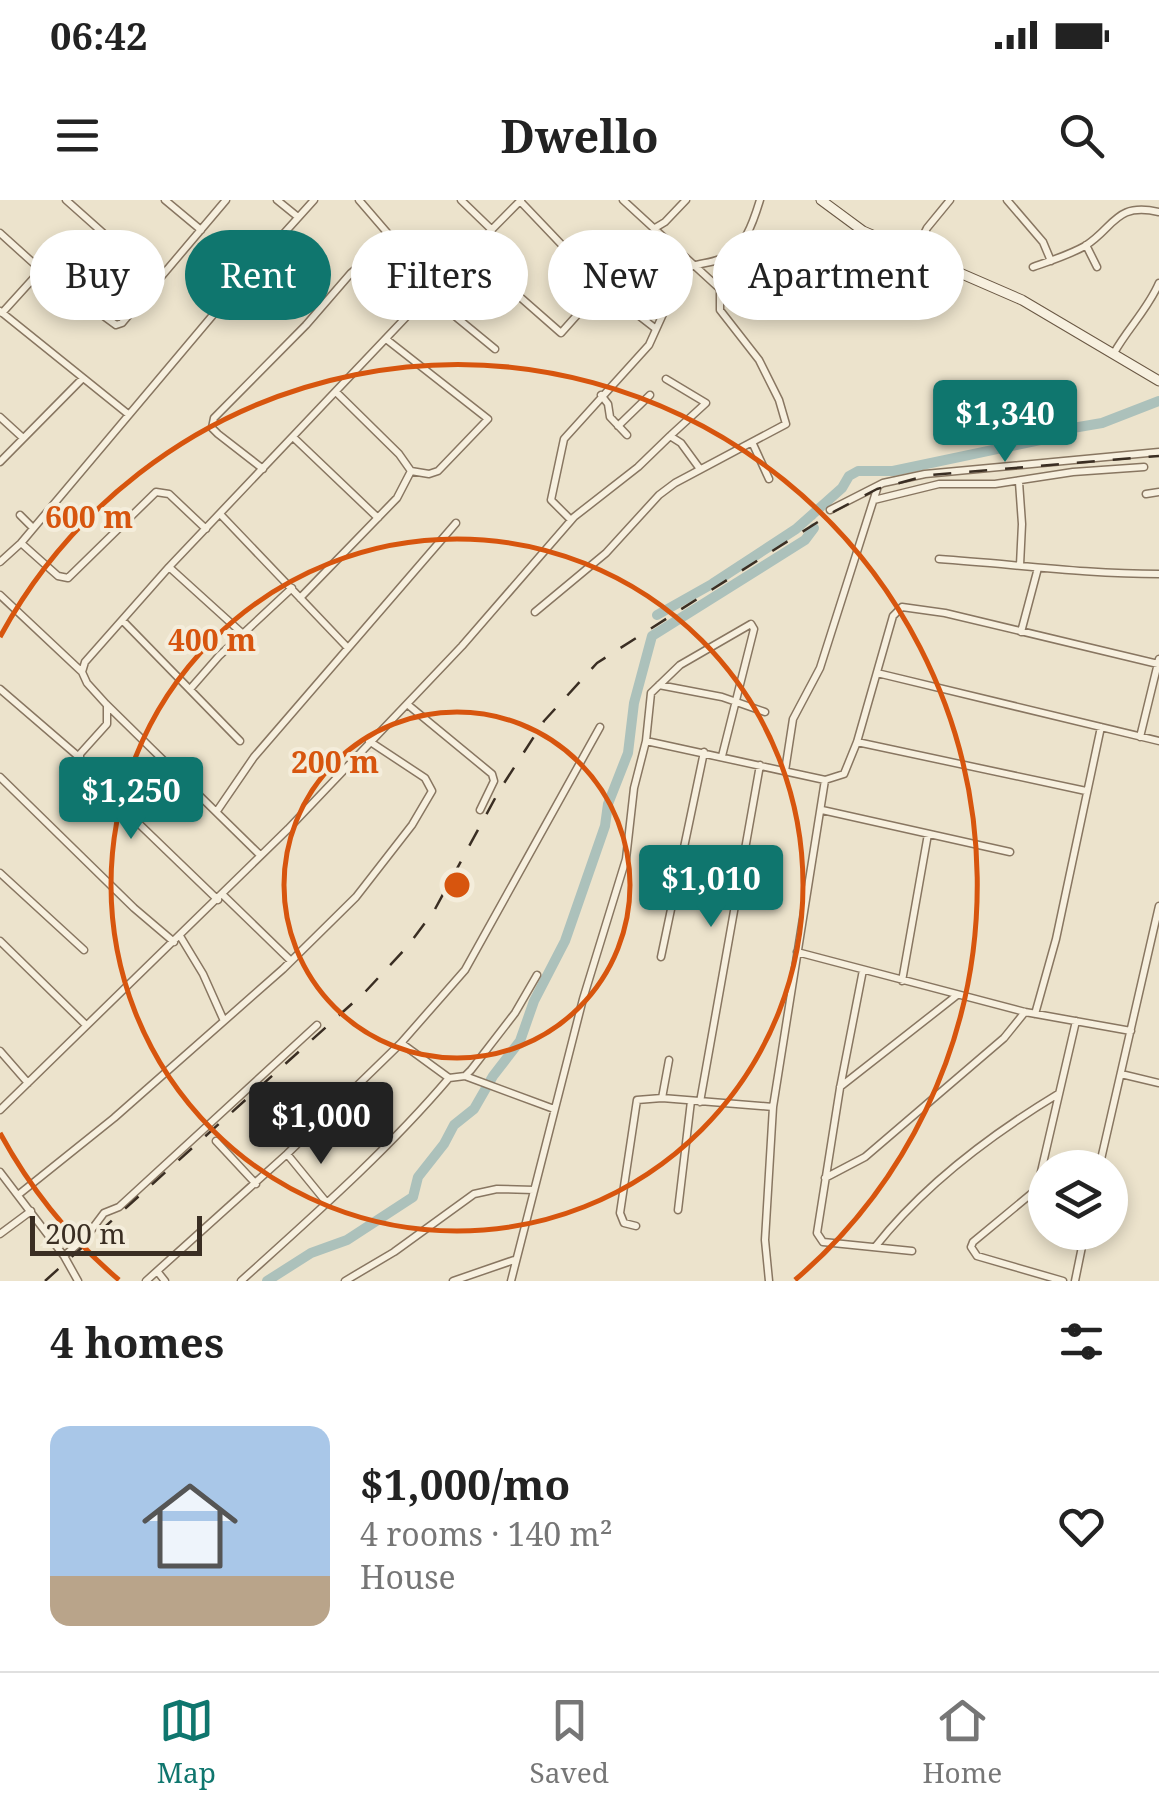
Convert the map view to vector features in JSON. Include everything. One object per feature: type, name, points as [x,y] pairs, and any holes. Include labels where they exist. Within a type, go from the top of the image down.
[{"type":"main road","points":[[821,200],[863,230]]},
{"type":"main road","points":[[964,275],[1022,300],[1159,381]]},
{"type":"street","points":[[66,200],[100,230]]},
{"type":"street","points":[[165,200],[201,230],[226,200]]},
{"type":"street","points":[[277,200],[298,217]]},
{"type":"street","points":[[0,562],[21,543],[314,200]]},
{"type":"street","points":[[359,200],[386,230]]},
{"type":"street","points":[[461,200],[492,230],[521,200],[549,230]]},
{"type":"street","points":[[535,612],[606,552],[659,495],[784,426],[786,420],[759,360],[720,310],[720,289],[622,200]]},
{"type":"street","points":[[655,228],[686,200]]},
{"type":"street","points":[[571,520],[551,500],[564,439],[642,355],[682,272],[695,264],[720,259],[742,244],[760,200]]},
{"type":"street","points":[[926,230],[950,200]]},
{"type":"street","points":[[1008,200],[1043,242],[1052,261]]},
{"type":"street","points":[[1033,267],[1086,245],[1120,214],[1138,209],[1158,212],[1159,202]]},
{"type":"street","points":[[0,233],[30,260]]},
{"type":"street","points":[[1086,245],[1098,267]]},
{"type":"street","points":[[165,272],[185,249]]},
{"type":"street","points":[[263,469],[212,428],[214,418],[351,273]]},
{"type":"street","points":[[30,282],[1,312],[128,414]]},
{"type":"street","points":[[1114,353],[1146,309],[1159,283]]},
{"type":"street","points":[[528,304],[561,333],[573,320]]},
{"type":"street","points":[[82,672],[84,662],[169,567],[403,320]]},
{"type":"street","points":[[464,320],[495,349]]},
{"type":"street","points":[[644,320],[656,329]]},
{"type":"street","points":[[336,392],[399,454],[411,471],[438,471],[488,419],[386,338]]},
{"type":"street","points":[[0,1110],[221,897],[407,704],[571,520],[638,467],[706,403],[666,378]]},
{"type":"street","points":[[0,462],[82,379]]},
{"type":"street","points":[[601,395],[608,404],[610,417],[626,434]]},
{"type":"street","points":[[618,426],[650,395]]},
{"type":"street","points":[[0,417],[23,438]]},
{"type":"street","points":[[670,436],[682,443],[700,469]]},
{"type":"street","points":[[293,437],[378,518]]},
{"type":"street","points":[[752,442],[769,478]]},
{"type":"street","points":[[830,510],[883,483],[942,472],[1159,452]]},
{"type":"street","points":[[874,500],[939,484],[975,486],[1144,467]]},
{"type":"street","points":[[300,598],[397,498],[411,471]]},
{"type":"street","points":[[1019,482],[1020,565]]},
{"type":"street","points":[[784,771],[793,719],[820,668],[878,487]]},
{"type":"street","points":[[21,543],[58,576],[68,578],[156,492],[169,494],[206,529]]},
{"type":"street","points":[[1146,494],[1159,492]]},
{"type":"street","points":[[20,515],[34,528]]},
{"type":"street","points":[[220,515],[348,647]]},
{"type":"street","points":[[217,810],[254,757],[456,523]]},
{"type":"street","points":[[939,559],[1069,572],[1159,574]]},
{"type":"street","points":[[169,567],[243,634]]},
{"type":"street","points":[[1021,632],[1038,568]]},
{"type":"street","points":[[192,688],[292,588]]},
{"type":"street","points":[[0,595],[82,672],[106,704],[260,855]]},
{"type":"street","points":[[646,741],[825,780],[844,774],[858,742],[893,616],[902,607],[946,613],[1158,661],[1140,737]]},
{"type":"street","points":[[123,621],[240,741]]},
{"type":"street","points":[[511,1281],[598,944],[626,858],[651,693],[680,664],[751,624],[754,629],[722,756]]},
{"type":"street","points":[[877,673],[1159,741]]},
{"type":"street","points":[[658,685],[736,700],[765,712]]},
{"type":"street","points":[[0,690],[292,961]]},
{"type":"street","points":[[78,760],[106,724],[106,704]]},
{"type":"street","points":[[407,704],[492,774],[494,781],[480,810]]},
{"type":"street","points":[[146,1281],[287,1154],[400,1043],[473,960],[600,726]]},
{"type":"street","points":[[1035,1014],[1056,939],[1101,727]]},
{"type":"street","points":[[18,1195],[114,1118],[292,961],[356,898],[432,790],[425,778],[369,741]]},
{"type":"street","points":[[858,742],[1086,792]]},
{"type":"street","points":[[661,957],[704,752]]},
{"type":"street","points":[[678,1210],[760,765]]},
{"type":"street","points":[[0,777],[134,908],[177,939],[202,974],[224,1021]]},
{"type":"street","points":[[769,1280],[765,1240],[773,1107],[825,780]]},
{"type":"street","points":[[822,810],[1010,852]]},
{"type":"street","points":[[902,980],[928,834]]},
{"type":"street","points":[[0,873],[84,950]]},
{"type":"street","points":[[1103,1150],[1159,906]]},
{"type":"street","points":[[0,942],[86,1025]]},
{"type":"street","points":[[797,952],[1025,1012],[1130,1031]]},
{"type":"street","points":[[863,970],[840,1088],[818,1238],[823,1242],[912,1250]]},
{"type":"street","points":[[465,1076],[515,1014],[537,975]]},
{"type":"street","points":[[840,1088],[956,995]]},
{"type":"street","points":[[826,1178],[865,1157],[1004,1038],[1025,1012]]},
{"type":"street","points":[[1063,1281],[978,1256],[971,1247],[1036,1189],[1076,1021]]},
{"type":"street","points":[[64,1256],[86,1237],[104,1213],[119,1207],[317,1025]]},
{"type":"street","points":[[400,1043],[449,1078],[465,1076],[554,1110]]},
{"type":"street","points":[[0,1051],[28,1083]]},
{"type":"street","points":[[662,1098],[668,1060]]},
{"type":"street","points":[[1121,1074],[1159,1083]]},
{"type":"street","points":[[240,1281],[327,1203],[422,1110],[449,1078]]},
{"type":"street","points":[[874,1247],[951,1171],[1059,1094]]},
{"type":"street","points":[[636,1226],[624,1222],[620,1213],[634,1103],[662,1098],[773,1107]]},
{"type":"street","points":[[216,1140],[256,1184]]},
{"type":"street","points":[[287,1154],[327,1203]]},
{"type":"street","points":[[0,1172],[64,1256],[78,1281]]},
{"type":"street","points":[[345,1281],[394,1252],[474,1194],[498,1189],[534,1190]]},
{"type":"street","points":[[0,1234],[30,1211]]},
{"type":"street","points":[[1075,1281],[1081,1250]]},
{"type":"street","points":[[453,1281],[514,1260]]},
{"type":"street","points":[[158,1271],[165,1281]]},
{"type":"waterway","points":[[657,615],[796,529],[858,471],[893,471],[1040,440],[1067,429],[1102,423],[1159,401]]},
{"type":"waterway","points":[[809,516],[814,518]]},
{"type":"waterway","points":[[267,1281],[311,1253],[347,1240],[413,1197],[418,1177],[454,1125],[474,1109],[520,1041],[534,1001],[565,941],[628,753],[634,703],[652,636],[805,540],[814,528]]},
{"type":"railway","points":[[45,1281],[366,991],[407,947],[434,911],[499,791],[544,721],[597,663],[835,511],[877,489],[929,475],[1159,456]]}]
